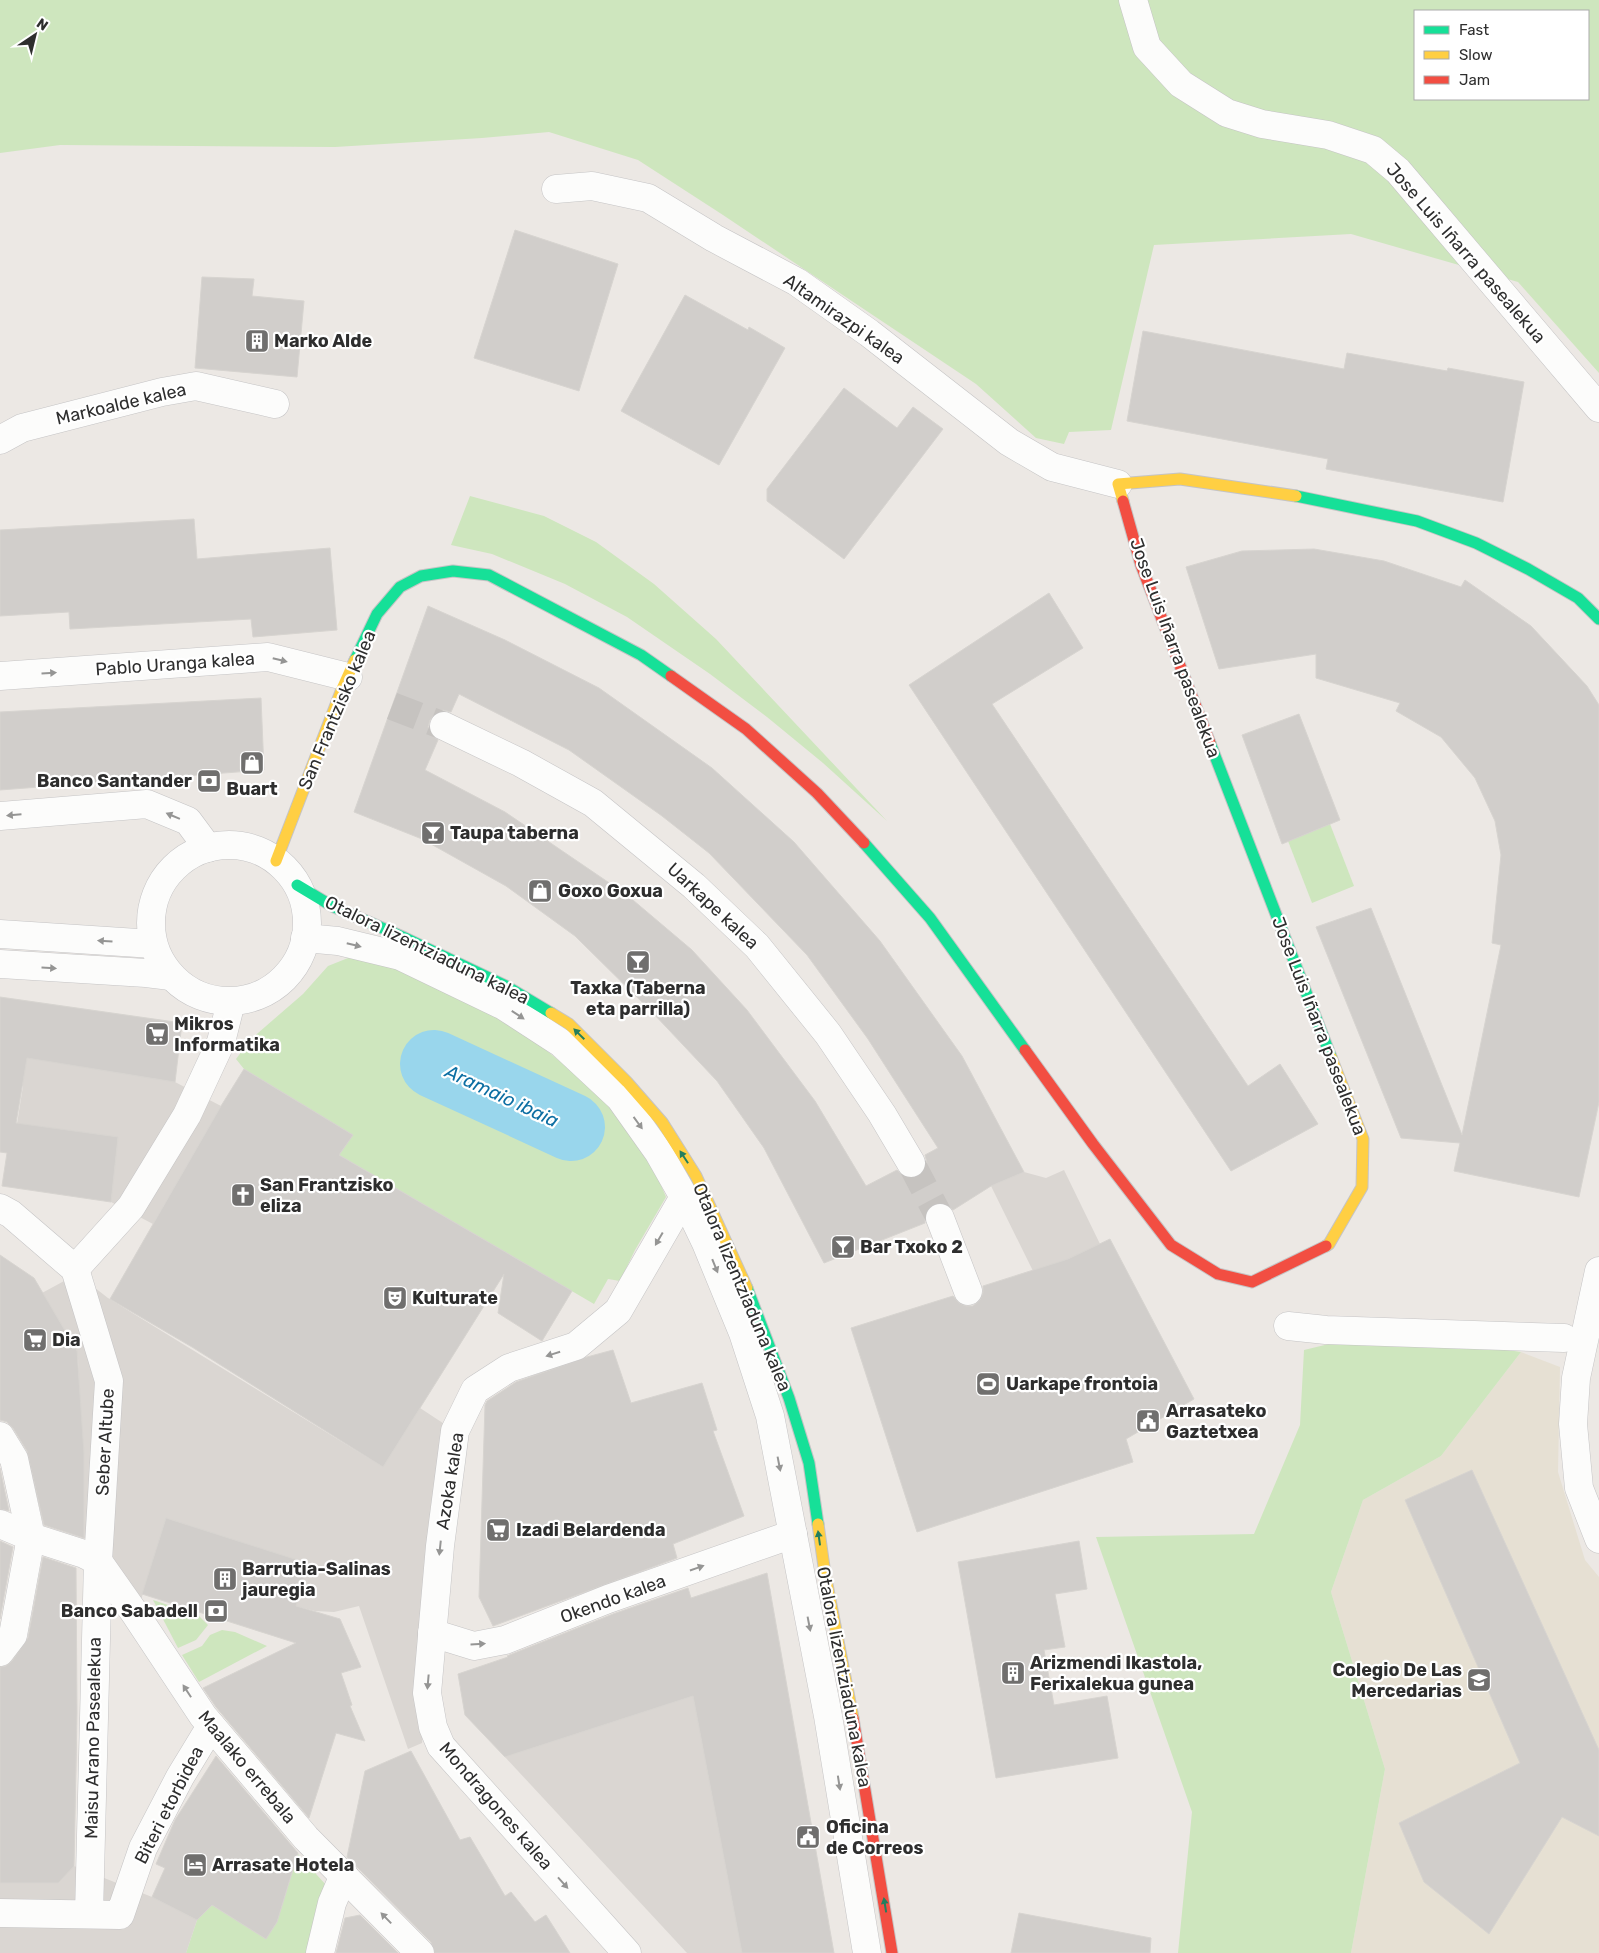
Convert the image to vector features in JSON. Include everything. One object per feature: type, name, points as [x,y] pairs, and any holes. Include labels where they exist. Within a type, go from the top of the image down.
[{"type":"street","name":"Jose Luis Iñarra pasealekua","points":[[1133,0],[1148,47],[1181,84],[1227,113],[1262,124],[1328,134],[1374,150],[1398,171],[1599,408]]},
{"type":"street","name":"Altamirazpi kalea","points":[[556,189],[592,186],[648,198],[714,238],[797,282],[869,333],[1009,442],[1052,467],[1118,484]]},
{"type":"street","name":"Markoalde kalea","points":[[0,440],[22,428],[162,392],[196,386],[275,404]]},
{"type":"street","points":[[1118,484],[1180,479],[1309,498],[1417,521],[1476,543],[1528,569],[1578,598],[1599,619]]},
{"type":"street","name":"Jose Luis Iñarra pasealekua","points":[[421,576],[453,571],[489,575],[642,655],[746,729],[817,793],[882,861],[930,918],[1094,1144],[1171,1245],[1218,1274],[1252,1282],[1329,1244],[1362,1187],[1363,1139],[1141,565],[1118,484]]},
{"type":"street","name":"San Frantzisko kalea","points":[[276,861],[348,677],[377,614],[400,587],[421,576]]},
{"type":"street","name":"Pablo Uranga kalea","points":[[0,676],[268,657],[348,677]]},
{"type":"street","name":"Uarkape kalea","points":[[444,726],[521,763],[593,803],[694,886],[757,946],[828,1034],[882,1114],[911,1162]]},
{"type":"street","points":[[0,816],[147,804],[188,822],[208,848]]},
{"type":"street","points":[[226,845],[260,852],[276,861],[288,872],[297,885],[306,911],[306,938],[292,970],[280,983],[265,993],[231,1002],[214,1000],[184,987],[160,962],[154,944],[150,920],[155,896],[168,874],[185,858],[208,848],[226,845]]},
{"type":"street","name":"Otalora lizentziaduna kalea","points":[[297,885],[332,906],[506,986],[569,1024],[627,1082],[662,1122],[696,1176],[726,1238],[759,1317],[789,1398],[809,1463],[825,1574],[851,1707],[892,1953]]},
{"type":"street","points":[[0,934],[154,944]]},
{"type":"street","name":"Otalora lizentziaduna kalea","points":[[306,938],[338,941],[400,956],[504,1006],[561,1043],[620,1098],[659,1152],[684,1197],[706,1243],[743,1333],[770,1416],[828,1716],[867,1953]]},
{"type":"street","points":[[0,964],[172,976]]},
{"type":"street","points":[[0,1208],[11,1214],[75,1268],[131,1207],[192,1107],[221,1042],[231,1002]]},
{"type":"street","name":"Azoka kalea","points":[[432,1633],[440,1546],[455,1431],[475,1390],[508,1368],[576,1346],[618,1311],[684,1197]]},
{"type":"street","points":[[940,1218],[968,1291]]},
{"type":"street","name":"Seber Altube","points":[[75,1268],[109,1381],[98,1561]]},
{"type":"street","points":[[1599,1272],[1576,1378],[1573,1424],[1579,1488],[1599,1539]]},
{"type":"street","points":[[1288,1326],[1326,1330],[1564,1338]]},
{"type":"street","points":[[0,1436],[14,1459],[31,1537],[13,1635],[0,1652]]},
{"type":"street","points":[[0,1524],[31,1537],[84,1554],[98,1561]]},
{"type":"street","name":"Okendo kalea","points":[[432,1633],[474,1646],[505,1640],[608,1598],[792,1534]]},
{"type":"street","name":"Maalako errebala","points":[[98,1561],[211,1726],[306,1838],[420,1953]]},
{"type":"street","name":"Maisu Arano Pasealekua","points":[[89,1914],[98,1561]]},
{"type":"street","name":"Mondragones kalea","points":[[432,1633],[427,1693],[433,1727],[441,1746],[627,1953]]},
{"type":"street","name":"Biteri etorbidea","points":[[89,1914],[120,1915],[143,1848],[180,1777],[211,1726]]},
{"type":"street","points":[[320,1953],[332,1903],[344,1875]]},
{"type":"street","points":[[0,1913],[89,1914]]},
{"type":"shaded area","points":[[0,1053],[175,1082],[221,1106],[153,1224],[111,1202],[118,1137],[17,1124],[23,1086],[0,1083]]},
{"type":"shaded area","points":[[1064,1170],[1100,1244],[1068,1259],[1033,1271],[991,1186],[1024,1172],[1046,1178]]},
{"type":"shaded area","points":[[77,1274],[108,1298],[383,1467],[420,1408],[455,1431],[422,1743],[408,1749],[359,1606],[334,1612],[315,1611],[296,1606],[306,1563],[166,1518],[137,1613],[92,1545],[84,1538],[78,1357],[72,1342],[42,1293]]},
{"type":"shaded area","name":"Colegio De Las Mercedarias","points":[[1521,1352],[1560,1367],[1558,1472],[1585,1560],[1599,1577],[1599,1953],[1351,1953],[1385,1769],[1331,1592],[1363,1500],[1441,1456]]},
{"type":"shaded area","points":[[693,1696],[742,1953],[687,1953],[505,1757]]},
{"type":"shaded area","points":[[77,1741],[74,1866],[152,1897],[197,1920],[186,1953],[0,1953],[0,1829],[65,1742]]},
{"type":"green space","points":[[0,0],[1599,0],[1599,373],[1518,282],[1351,234],[1154,245],[1111,430],[1069,432],[1064,444],[1036,438],[976,384],[638,160],[549,132],[335,147],[60,145],[0,153]]},
{"type":"green space","points":[[470,496],[544,516],[596,542],[654,584],[716,639],[887,821],[823,763],[767,717],[710,674],[627,617],[565,584],[492,554],[451,545]]},
{"type":"green space","points":[[1330,824],[1354,886],[1312,903],[1288,841]]},
{"type":"green space","points":[[348,958],[383,960],[443,989],[525,1033],[594,1089],[644,1145],[666,1197],[635,1250],[620,1281],[608,1279],[594,1304],[339,1155],[352,1135],[244,1069],[236,1059],[251,1039],[303,994],[328,966]]},
{"type":"green space","points":[[1383,1331],[1521,1352],[1441,1456],[1363,1500],[1331,1592],[1385,1769],[1351,1953],[1178,1953],[1192,1812],[1096,1537],[1254,1534],[1300,1425],[1304,1350]]},
{"type":"green space","points":[[153,1600],[198,1615],[208,1625],[196,1640],[178,1648]]},
{"type":"green space","points":[[222,1630],[235,1632],[267,1646],[199,1682],[182,1655],[202,1646],[210,1635]]},
{"type":"green space","points":[[298,1854],[326,1885],[307,1953],[186,1953],[197,1920],[212,1905],[266,1938],[277,1922]]},
{"type":"building","points":[[515,230],[618,264],[579,391],[474,358]]},
{"type":"building","name":"Marko Alde","points":[[202,277],[254,279],[252,296],[304,301],[297,377],[195,368]]},
{"type":"building","points":[[685,295],[748,330],[749,327],[785,348],[719,465],[621,411]]},
{"type":"building","points":[[1143,331],[1344,369],[1347,353],[1447,371],[1448,368],[1524,382],[1503,502],[1326,469],[1328,459],[1127,421]]},
{"type":"building","points":[[844,388],[897,428],[913,407],[943,429],[844,559],[767,501],[767,489]]},
{"type":"building","points":[[194,519],[197,559],[330,548],[337,630],[253,637],[251,619],[70,629],[69,612],[0,616],[0,530]]},
{"type":"building","points":[[1314,549],[1384,561],[1461,587],[1465,580],[1531,626],[1587,686],[1599,705],[1599,1102],[1579,1197],[1454,1171],[1460,1143],[1401,1138],[1316,927],[1371,908],[1462,1135],[1501,945],[1492,943],[1501,855],[1495,821],[1475,778],[1441,737],[1396,711],[1400,703],[1316,678],[1316,654],[1219,669],[1186,567],[1242,551]]},
{"type":"building","points":[[1049,593],[1083,648],[992,704],[1248,1086],[1280,1064],[1318,1124],[1231,1171],[909,685]]},
{"type":"building","points":[[428,606],[505,640],[599,688],[712,768],[794,842],[880,941],[962,1056],[1024,1172],[991,1186],[953,1210],[943,1203],[934,1204],[925,1215],[925,1223],[824,1263],[764,1148],[717,1081],[651,1011],[575,936],[506,886],[422,839],[354,812]],"holes":[[[459,694],[569,750],[662,816],[709,853],[807,955],[868,1039],[938,1148],[925,1155],[927,1163],[924,1171],[919,1176],[912,1179],[904,1177],[897,1170],[866,1186],[815,1101],[747,1010],[692,950],[627,895],[505,812],[425,770],[438,740],[431,734],[428,727],[430,720],[436,713],[443,710],[451,712]]]},
{"type":"building","points":[[261,698],[264,770],[0,790],[0,712]]},
{"type":"building","points":[[1299,714],[1340,820],[1282,844],[1242,735]]},
{"type":"building","points":[[0,997],[182,1023],[175,1082],[27,1058],[16,1123],[118,1137],[111,1202],[2,1186],[7,1153],[0,1152]]},
{"type":"building","name":"Kulturate","points":[[244,1069],[353,1135],[339,1155],[572,1291],[542,1341],[498,1313],[504,1274],[383,1467],[192,1347],[110,1299]]},
{"type":"building","name":"Uarkape frontoia","points":[[1110,1239],[1194,1399],[1126,1439],[1133,1462],[917,1532],[851,1328],[953,1296],[959,1303],[973,1306],[980,1300],[983,1286],[1068,1259]]},
{"type":"building","points":[[0,1255],[34,1278],[77,1351],[84,1454],[84,1538],[44,1525],[27,1451],[13,1428],[7,1422],[0,1420]]},
{"type":"building","points":[[613,1350],[631,1403],[702,1383],[717,1430],[713,1431],[744,1516],[673,1544],[677,1558],[493,1626],[479,1597],[485,1405],[487,1401],[516,1382]]},
{"type":"building","points":[[0,1468],[9,1511],[0,1509]]},
{"type":"building","points":[[1472,1470],[1599,1750],[1599,1836],[1562,1817],[1489,1934],[1424,1882],[1399,1823],[1520,1763],[1405,1500]]},
{"type":"building","points":[[166,1518],[307,1563],[296,1606],[340,1619],[361,1667],[341,1673],[352,1705],[350,1706],[365,1741],[336,1733],[309,1818],[216,1707],[203,1688],[296,1643],[142,1594]]},
{"type":"building","points":[[0,1541],[13,1547],[0,1619]]},
{"type":"building","name":"Arizmendi Ikastola, Ferixalekua gunea","points":[[1079,1541],[1087,1589],[1055,1594],[1065,1647],[1044,1650],[1054,1705],[1107,1696],[1118,1758],[996,1778],[958,1562]]},
{"type":"building","points":[[43,1557],[76,1568],[77,1713],[74,1866],[58,1883],[0,1883],[0,1667],[6,1666],[12,1661],[28,1638]]},
{"type":"building","points":[[767,1573],[834,1953],[742,1953],[693,1696],[505,1757],[465,1715],[458,1674],[508,1657],[613,1614],[688,1588],[691,1598]]},
{"type":"building","points":[[411,1751],[460,1840],[470,1837],[505,1896],[511,1892],[535,1922],[546,1915],[570,1953],[435,1953],[431,1942],[347,1857],[365,1771]]},
{"type":"building","points":[[216,1756],[298,1853],[277,1922],[266,1939],[212,1905],[197,1920],[152,1897],[165,1868],[156,1864],[175,1820]]},
{"type":"building","points":[[1019,1913],[1151,1938],[1150,1953],[1011,1953]]},
{"type":"building","points":[[360,1915],[398,1953],[336,1953],[345,1918]]},
{"type":"waterway","name":"Aramaio ibaia","points":[[434,1064],[571,1127]]},
{"type":"tunnel","points":[[392,706],[444,726]]},
{"type":"tunnel","points":[[911,1163],[940,1218]]},
{"type":"traffic: fast","points":[[1296,496],[1417,521],[1476,543],[1528,569],[1578,598],[1599,619]]},
{"type":"traffic: fast","points":[[355,660],[377,614],[400,587],[421,576],[453,571],[489,575],[641,655],[671,676]]},
{"type":"traffic: fast","points":[[1210,743],[1331,1057]]},
{"type":"traffic: fast","points":[[864,843],[930,918],[1025,1050]]},
{"type":"traffic: fast","points":[[297,885],[332,906],[506,986],[551,1013]]},
{"type":"traffic: fast","points":[[747,1288],[789,1398],[809,1463],[818,1524]]},
{"type":"traffic: slow","points":[[1123,501],[1118,484],[1180,479],[1296,496]]},
{"type":"traffic: slow","points":[[276,861],[355,660]]},
{"type":"traffic: slow","points":[[551,1013],[569,1024],[627,1082],[662,1122],[696,1176],[747,1288]]},
{"type":"traffic: slow","points":[[1326,1246],[1329,1244],[1362,1187],[1363,1139],[1331,1057]]},
{"type":"traffic: slow","points":[[818,1524],[825,1574],[853,1718]]},
{"type":"traffic: jam","points":[[1123,501],[1141,565],[1210,743]]},
{"type":"traffic: jam","points":[[671,676],[746,729],[817,793],[864,843]]},
{"type":"traffic: jam","points":[[1025,1050],[1093,1144],[1171,1245],[1218,1274],[1252,1282],[1326,1246]]},
{"type":"traffic: jam","points":[[853,1718],[892,1953]]},
{"type":"place","name":"Marko Alde","points":[[257,341]]},
{"type":"place","name":"Buart","points":[[252,763]]},
{"type":"place","name":"Banco Santander","points":[[209,781]]},
{"type":"place","name":"Taupa taberna","points":[[433,833]]},
{"type":"place","name":"Goxo Goxua","points":[[540,891]]},
{"type":"place","name":"Taxka (Taberna eta parrilla)","points":[[638,962]]},
{"type":"place","name":"Mikros Informatika","points":[[157,1034]]},
{"type":"place","name":"San Frantzisko eliza","points":[[243,1195]]},
{"type":"place","name":"Bar Txoko 2","points":[[843,1247]]},
{"type":"place","name":"Kulturate","points":[[395,1298]]},
{"type":"place","name":"Dia","points":[[35,1340]]},
{"type":"place","name":"Uarkape frontoia","points":[[988,1384]]},
{"type":"place","name":"Arrasateko Gaztetxea","points":[[1148,1421]]},
{"type":"place","name":"Izadi Belardenda","points":[[498,1530]]},
{"type":"place","name":"Barrutia-Salinas jauregia","points":[[225,1579]]},
{"type":"place","name":"Banco Sabadell","points":[[216,1611]]},
{"type":"place","name":"Arizmendi Ikastola, Ferixalekua gunea","points":[[1013,1673]]},
{"type":"place","name":"Colegio De Las Mercedarias","points":[[1479,1680]]},
{"type":"place","name":"Oficina de Correos","points":[[808,1837]]},
{"type":"place","name":"Arrasate Hotela","points":[[195,1865]]}]
